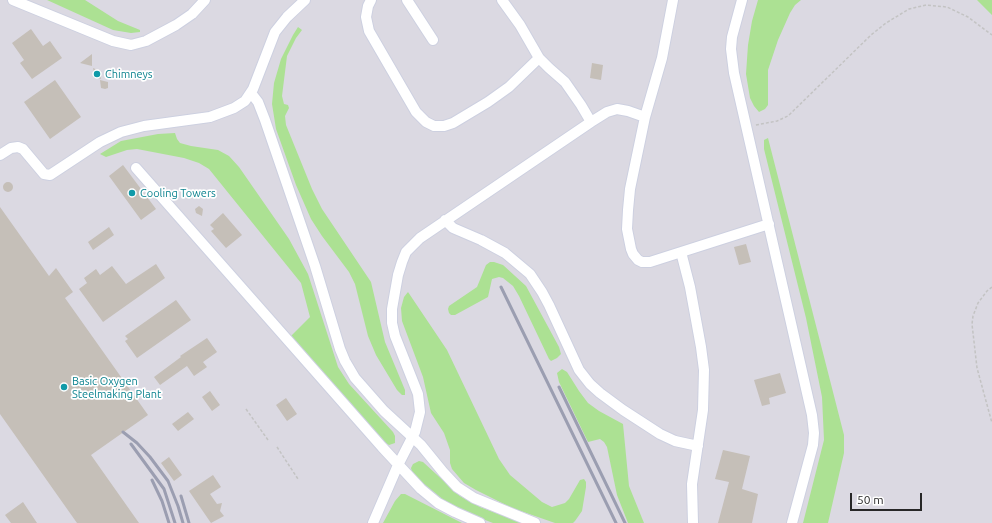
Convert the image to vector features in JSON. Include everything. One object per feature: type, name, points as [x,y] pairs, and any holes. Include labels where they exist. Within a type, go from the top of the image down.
[{"type":"lane","points":[[13,0],[113,41],[131,45],[146,42],[180,23],[192,14],[205,0]]},
{"type":"lane","points":[[0,156],[11,148],[18,147],[23,149],[44,174],[50,175],[113,135],[144,126],[201,118],[218,114],[241,104],[251,93],[257,81],[275,32],[287,16],[305,0]]},
{"type":"lane","points":[[372,0],[366,12],[370,31],[416,112],[426,122],[434,126],[448,126],[476,110],[510,87],[539,58]]},
{"type":"lane","points":[[407,0],[433,40]]},
{"type":"lane","points":[[502,0],[520,25],[539,58],[565,82],[591,122]]},
{"type":"lane","points":[[673,0],[662,58],[644,117],[633,173],[627,229],[629,244],[633,254],[642,262],[650,262],[769,224]]},
{"type":"lane","points":[[742,0],[734,26],[732,49],[734,73],[812,415],[814,433],[813,445],[792,523]]},
{"type":"lane","points":[[251,93],[258,102],[262,112],[315,266],[336,336],[345,361],[355,378],[384,411],[421,445],[450,480],[466,494],[535,523]]},
{"type":"lane","points":[[373,523],[398,465],[413,437],[420,412],[419,398],[393,330],[392,309],[398,275],[406,252],[420,238],[445,220],[607,112],[617,110],[628,111],[644,117]]},
{"type":"lane","points":[[136,168],[398,465],[432,499],[455,512],[480,523]]},
{"type":"lane","points":[[445,220],[452,228],[487,243],[505,253],[530,274],[549,305],[579,370],[600,393],[632,417],[660,434],[675,441],[698,446]]},
{"type":"lane","points":[[681,252],[692,294],[704,370],[703,410],[692,484],[693,523]]},
{"type":"path","points":[[746,128],[778,121],[788,116],[871,35],[886,22],[909,9],[926,5],[947,7],[968,17],[992,35]]},
{"type":"path","points":[[992,287],[978,303],[973,316],[972,324],[976,368],[992,423]]},
{"type":"path","points":[[246,409],[268,440]]},
{"type":"path","points":[[277,447],[298,478]]},
{"type":"shaded area","points":[[0,0],[992,0],[992,523],[0,523]]},
{"type":"green space","points":[[47,0],[85,0],[118,21],[140,30],[140,32],[131,33],[113,30]]},
{"type":"green space","points":[[758,0],[801,0],[795,5],[790,13],[778,40],[768,70],[768,105],[765,109],[759,112],[750,98],[746,74],[748,45],[752,21]]},
{"type":"green space","points":[[977,0],[992,0],[992,15]]},
{"type":"green space","points":[[298,27],[302,30],[287,56],[282,96],[284,104],[288,105],[289,108],[285,116],[286,125],[312,189],[322,209],[371,282],[385,342],[405,390],[405,395],[402,395],[397,390],[376,355],[368,336],[355,284],[349,272],[311,219],[296,185],[276,129],[272,104],[274,83],[281,59]]},
{"type":"green space","points":[[175,133],[180,143],[218,150],[229,156],[239,167],[289,239],[308,274],[338,367],[349,384],[393,432],[395,436],[395,443],[389,445],[383,441],[291,336],[310,317],[301,283],[209,169],[199,163],[184,158],[137,149],[127,150],[106,157],[100,154],[121,141],[158,134]]},
{"type":"green space","points":[[768,138],[844,435],[844,453],[828,523],[803,523],[824,440],[822,397],[806,318],[764,149],[764,140]]},
{"type":"green space","points":[[490,262],[503,265],[526,286],[559,347],[561,354],[557,358],[551,361],[549,359],[519,296],[513,286],[503,278],[499,277],[492,279],[488,297],[455,315],[451,315],[449,313],[449,306],[477,287],[486,265]]},
{"type":"green space","points":[[408,292],[447,350],[499,459],[510,475],[542,502],[552,507],[565,503],[580,480],[584,479],[586,482],[586,487],[582,511],[573,523],[555,523],[512,508],[464,483],[452,469],[450,463],[450,450],[444,433],[431,413],[423,377],[402,321],[401,308],[404,297]]},
{"type":"green space","points":[[562,369],[567,372],[588,403],[599,411],[623,424],[629,486],[644,523],[628,523],[617,495],[607,447],[600,439],[588,442],[559,382],[557,373]]},
{"type":"green space","points":[[419,461],[423,462],[460,496],[480,507],[523,523],[493,523],[462,511],[446,502],[431,492],[416,478],[412,472],[411,468],[413,464]]},
{"type":"green space","points":[[401,494],[405,494],[462,523],[383,523],[395,501]]},
{"type":"building","points":[[31,29],[43,46],[50,41],[62,58],[32,79],[20,63],[24,60],[12,43]]},
{"type":"building","points":[[92,54],[92,66],[80,63]]},
{"type":"building","points":[[592,63],[603,65],[601,80],[590,78]]},
{"type":"building","name":"Chimneys","points":[[93,68],[100,71],[101,79],[95,77]]},
{"type":"building","points":[[55,80],[81,117],[50,139],[24,102]]},
{"type":"building","points":[[100,80],[108,82],[108,88],[101,88]]},
{"type":"building","name":"Cooling Towers","points":[[123,165],[156,209],[141,220],[109,176]]},
{"type":"building","points":[[6,182],[10,182],[12,183],[12,191],[6,192],[3,189],[3,185]]},
{"type":"building","points":[[199,206],[203,209],[202,216],[196,213],[195,209]]},
{"type":"building","name":"Basic Oxygen Steelmaking Plant","points":[[0,207],[49,276],[56,268],[73,292],[65,298],[148,415],[91,455],[139,523],[77,523],[0,414]]},
{"type":"building","points":[[223,213],[242,235],[226,248],[211,231],[214,229],[210,225]]},
{"type":"building","points":[[109,227],[114,235],[93,250],[88,242]]},
{"type":"building","points":[[746,244],[751,262],[739,265],[734,247]]},
{"type":"building","points":[[156,264],[165,278],[103,322],[79,289],[87,283],[84,278],[96,269],[100,275],[112,266],[126,284]]},
{"type":"building","points":[[176,300],[191,320],[137,358],[125,341],[128,339],[125,336]]},
{"type":"building","points":[[207,338],[217,352],[203,362],[207,367],[194,376],[187,366],[160,385],[154,377],[181,357],[180,356]]},
{"type":"building","points":[[780,373],[786,393],[769,398],[770,404],[762,406],[754,380]]},
{"type":"building","points":[[210,391],[220,405],[212,411],[202,397]]},
{"type":"building","points":[[286,398],[297,414],[287,421],[276,405]]},
{"type":"building","points":[[188,412],[194,419],[178,431],[172,424]]},
{"type":"building","points":[[723,450],[750,456],[742,489],[758,494],[752,523],[718,523],[729,482],[715,479]]},
{"type":"building","points":[[169,457],[182,475],[174,481],[161,463]]},
{"type":"building","points":[[213,475],[221,487],[210,494],[217,504],[222,503],[220,511],[224,516],[211,523],[189,491]]},
{"type":"building","points":[[23,502],[37,523],[11,523],[5,515]]},
{"type":"railway","points":[[501,287],[616,523]]},
{"type":"railway","points":[[559,387],[625,523]]},
{"type":"railway","points":[[123,432],[137,443],[150,457],[168,481],[183,523]]},
{"type":"railway","points":[[131,444],[164,489],[175,523]]},
{"type":"railway","points":[[152,480],[162,501],[169,523]]},
{"type":"railway","points":[[181,496],[189,523]]},
{"type":"place","name":"Chimneys","points":[[97,74]]},
{"type":"place","name":"Cooling Towers","points":[[132,193]]},
{"type":"place","name":"Basic Oxygen Steelmaking Plant","points":[[64,387]]}]
